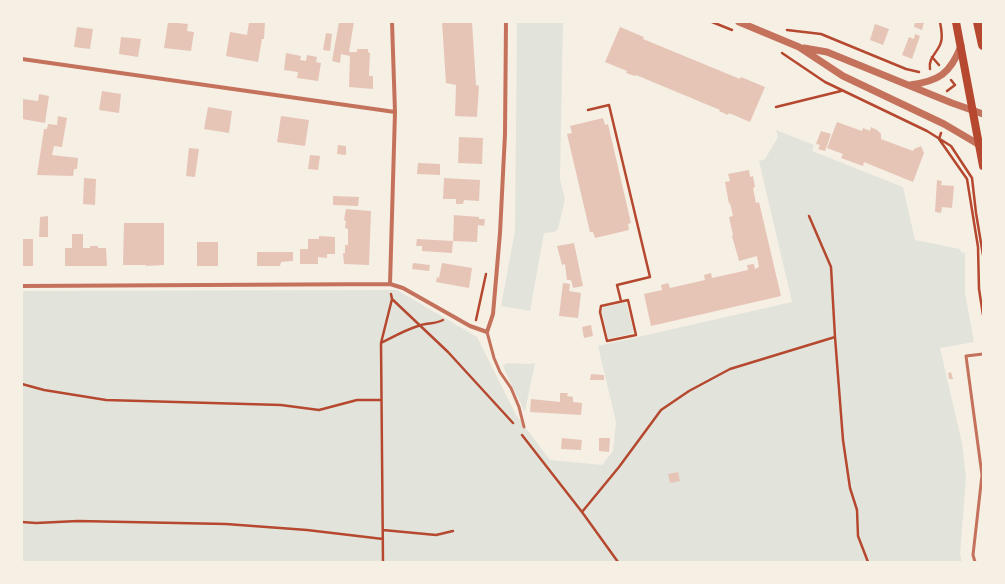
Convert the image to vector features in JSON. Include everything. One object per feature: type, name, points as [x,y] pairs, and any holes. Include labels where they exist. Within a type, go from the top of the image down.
[{"type":"main road","points":[[956,22],[981,147],[983,166]]},
{"type":"main road","points":[[978,22],[983,46]]},
{"type":"street","points":[[390,284],[395,112],[392,22]]},
{"type":"street","points":[[22,286],[390,284],[403,288],[470,326],[487,332],[493,314],[500,233],[505,142],[506,22]]},
{"type":"street","points":[[739,22],[799,47],[844,76],[944,124],[981,147]]},
{"type":"street","points":[[907,85],[924,83],[945,73],[954,62],[961,46]]},
{"type":"street","points":[[799,47],[827,52],[952,103],[983,114]]},
{"type":"street","points":[[22,59],[395,112]]},
{"type":"lane","points":[[487,332],[494,358],[500,372],[511,388],[519,407],[524,427]]},
{"type":"lane","points":[[975,562],[973,555],[982,475],[966,356],[983,354]]},
{"type":"path","points":[[712,22],[739,33]]},
{"type":"path","points":[[940,22],[942,32],[941,42],[929,64],[930,70],[935,79],[942,86],[957,93],[952,103]]},
{"type":"path","points":[[784,29],[821,34],[906,69],[922,72]]},
{"type":"path","points":[[778,51],[841,91],[927,131],[951,146],[972,178],[983,255]]},
{"type":"path","points":[[932,56],[955,85],[944,93],[942,99]]},
{"type":"path","points":[[926,71],[938,64]]},
{"type":"path","points":[[776,107],[841,91]]},
{"type":"path","points":[[588,110],[610,105],[650,277],[617,285],[621,301]]},
{"type":"path","points":[[927,131],[933,119]]},
{"type":"path","points":[[944,124],[940,139],[967,179],[978,246],[979,289],[983,314]]},
{"type":"path","points":[[809,216],[831,267],[843,440],[850,488],[856,510],[858,536],[868,562]]},
{"type":"path","points":[[383,562],[381,343],[392,299],[390,284]]},
{"type":"path","points":[[392,299],[448,352],[508,416],[516,427]]},
{"type":"path","points":[[628,300],[636,335],[607,341],[600,312],[601,306],[621,301],[628,300]]},
{"type":"path","points":[[381,343],[420,325],[439,322],[450,315]]},
{"type":"path","points":[[582,512],[619,467],[661,410],[689,390],[730,369],[835,337]]},
{"type":"path","points":[[22,384],[44,390],[106,400],[281,405],[319,410],[357,400],[381,400]]},
{"type":"path","points":[[521,433],[582,512],[618,562]]},
{"type":"path","points":[[22,522],[36,523],[78,521],[226,524],[307,530],[383,539]]},
{"type":"path","points":[[383,530],[436,535],[454,530]]},
{"type":"shaded area","points":[[517,22],[563,22],[560,179],[565,199],[558,229],[554,232],[544,233],[530,311],[501,306],[515,231]]},
{"type":"shaded area","points":[[776,130],[814,145],[812,151],[903,187],[915,240],[960,249],[961,252],[965,253],[965,293],[974,342],[940,348],[962,443],[966,478],[960,554],[962,562],[22,562],[22,291],[397,290],[477,337],[516,415],[550,460],[602,465],[613,451],[616,422],[598,346],[792,302],[759,161],[765,159],[778,137]]},
{"type":"shaded area","points":[[626,302],[634,333],[608,339],[602,312],[603,307]]},
{"type":"shaded area","points":[[508,363],[535,363],[525,411],[505,371],[503,365]]},
{"type":"building","points":[[168,22],[188,24],[187,31],[194,32],[191,51],[164,48]]},
{"type":"building","points":[[249,22],[265,22],[264,39],[262,39],[258,62],[226,56],[230,32],[247,35]]},
{"type":"building","points":[[339,22],[354,22],[349,52],[357,52],[357,49],[368,49],[368,52],[370,53],[369,76],[373,76],[373,89],[349,87],[350,56],[341,54],[340,63],[332,61]]},
{"type":"building","points":[[442,22],[472,22],[476,85],[479,86],[477,117],[455,116],[456,85],[446,83]]},
{"type":"building","points":[[915,22],[924,22],[922,30],[914,27]]},
{"type":"building","points":[[875,24],[889,29],[883,45],[870,40]]},
{"type":"building","points":[[77,27],[93,29],[90,49],[74,47]]},
{"type":"building","points":[[620,27],[644,37],[643,39],[740,79],[741,77],[765,87],[750,122],[729,113],[728,115],[719,111],[720,110],[636,75],[626,73],[627,71],[605,62]]},
{"type":"building","points":[[326,33],[332,34],[330,51],[323,50]]},
{"type":"building","points":[[915,34],[920,36],[912,59],[902,55],[909,37],[914,39]]},
{"type":"building","points":[[121,37],[141,39],[138,57],[119,54]]},
{"type":"building","points":[[286,53],[301,56],[300,60],[306,61],[307,55],[317,57],[316,62],[321,63],[318,81],[297,78],[298,72],[284,70]]},
{"type":"building","points":[[102,91],[121,94],[119,113],[99,110]]},
{"type":"building","points":[[39,94],[49,96],[45,123],[22,119],[22,99],[38,101]]},
{"type":"building","points":[[208,107],[232,111],[229,133],[204,129]]},
{"type":"building","points":[[58,116],[67,118],[62,147],[54,146],[52,155],[78,158],[77,169],[74,169],[73,176],[37,175],[44,129],[47,129],[48,124],[57,125]]},
{"type":"building","points":[[281,116],[309,120],[305,146],[277,142]]},
{"type":"building","points":[[603,118],[605,125],[608,124],[631,223],[628,224],[629,230],[595,238],[593,232],[590,232],[567,134],[572,133],[570,126]]},
{"type":"building","points":[[837,122],[862,131],[863,128],[870,131],[871,127],[881,134],[881,139],[913,151],[921,146],[924,153],[913,182],[864,162],[863,166],[841,158],[843,154],[827,148]]},
{"type":"building","points":[[821,131],[831,134],[825,151],[818,149],[820,145],[816,144]]},
{"type":"building","points":[[459,137],[483,138],[482,164],[458,163]]},
{"type":"building","points":[[338,145],[346,146],[346,155],[337,154]]},
{"type":"building","points":[[189,148],[199,149],[195,177],[186,176]]},
{"type":"building","points":[[310,155],[320,156],[318,170],[308,169]]},
{"type":"building","points":[[418,163],[440,164],[440,175],[417,174]]},
{"type":"building","points":[[749,170],[750,177],[753,176],[755,187],[753,188],[756,203],[759,202],[781,296],[651,326],[644,294],[662,290],[661,285],[668,283],[670,288],[705,280],[704,275],[711,273],[712,278],[748,270],[747,265],[754,264],[755,269],[759,267],[757,256],[739,261],[732,236],[729,217],[733,216],[725,182],[730,181],[728,174]]},
{"type":"building","points":[[84,178],[96,179],[95,205],[83,204]]},
{"type":"building","points":[[444,178],[480,180],[479,201],[464,200],[463,204],[456,204],[456,199],[443,199]]},
{"type":"building","points":[[937,180],[942,181],[941,185],[954,186],[952,208],[942,207],[941,213],[935,212]]},
{"type":"building","points":[[333,196],[359,197],[358,206],[333,205]]},
{"type":"building","points":[[346,209],[371,211],[369,265],[344,264],[343,253],[345,253],[345,245],[348,245],[348,229],[345,228],[346,221],[344,220]]},
{"type":"building","points":[[454,215],[479,217],[479,219],[485,219],[484,226],[478,225],[477,242],[453,241]]},
{"type":"building","points":[[48,216],[48,237],[39,237],[40,217]]},
{"type":"building","points":[[124,223],[164,223],[164,265],[123,265]]},
{"type":"building","points":[[72,234],[83,234],[83,248],[98,246],[98,248],[106,248],[107,266],[65,266],[65,248],[72,248]]},
{"type":"building","points":[[319,236],[335,237],[335,254],[327,254],[327,258],[318,257],[318,264],[300,264],[300,249],[308,249],[308,239],[319,239]]},
{"type":"building","points":[[22,239],[33,239],[33,266],[22,266]]},
{"type":"building","points":[[417,239],[453,241],[452,253],[422,251],[422,246],[416,246]]},
{"type":"building","points":[[197,242],[218,242],[218,266],[197,266]]},
{"type":"building","points":[[574,243],[583,286],[573,288],[571,280],[567,280],[565,264],[562,265],[557,246]]},
{"type":"building","points":[[257,252],[293,252],[293,261],[281,262],[280,266],[257,266]]},
{"type":"building","points":[[413,263],[430,265],[429,271],[412,269]]},
{"type":"building","points":[[442,263],[472,268],[469,288],[436,282],[437,277],[439,278]]},
{"type":"building","points":[[563,283],[570,284],[569,291],[581,293],[578,318],[559,316]]},
{"type":"building","points":[[591,325],[593,336],[584,338],[582,327]]},
{"type":"building","points":[[951,372],[953,379],[949,379],[948,373]]},
{"type":"building","points":[[591,374],[604,375],[604,380],[590,380]]},
{"type":"building","points":[[560,393],[568,393],[567,396],[573,397],[573,402],[582,403],[581,415],[530,412],[531,399],[560,402]]},
{"type":"building","points":[[562,438],[582,440],[581,450],[561,449]]},
{"type":"building","points":[[599,438],[610,438],[609,452],[599,451]]},
{"type":"building","points":[[678,472],[680,481],[670,483],[668,474]]}]
